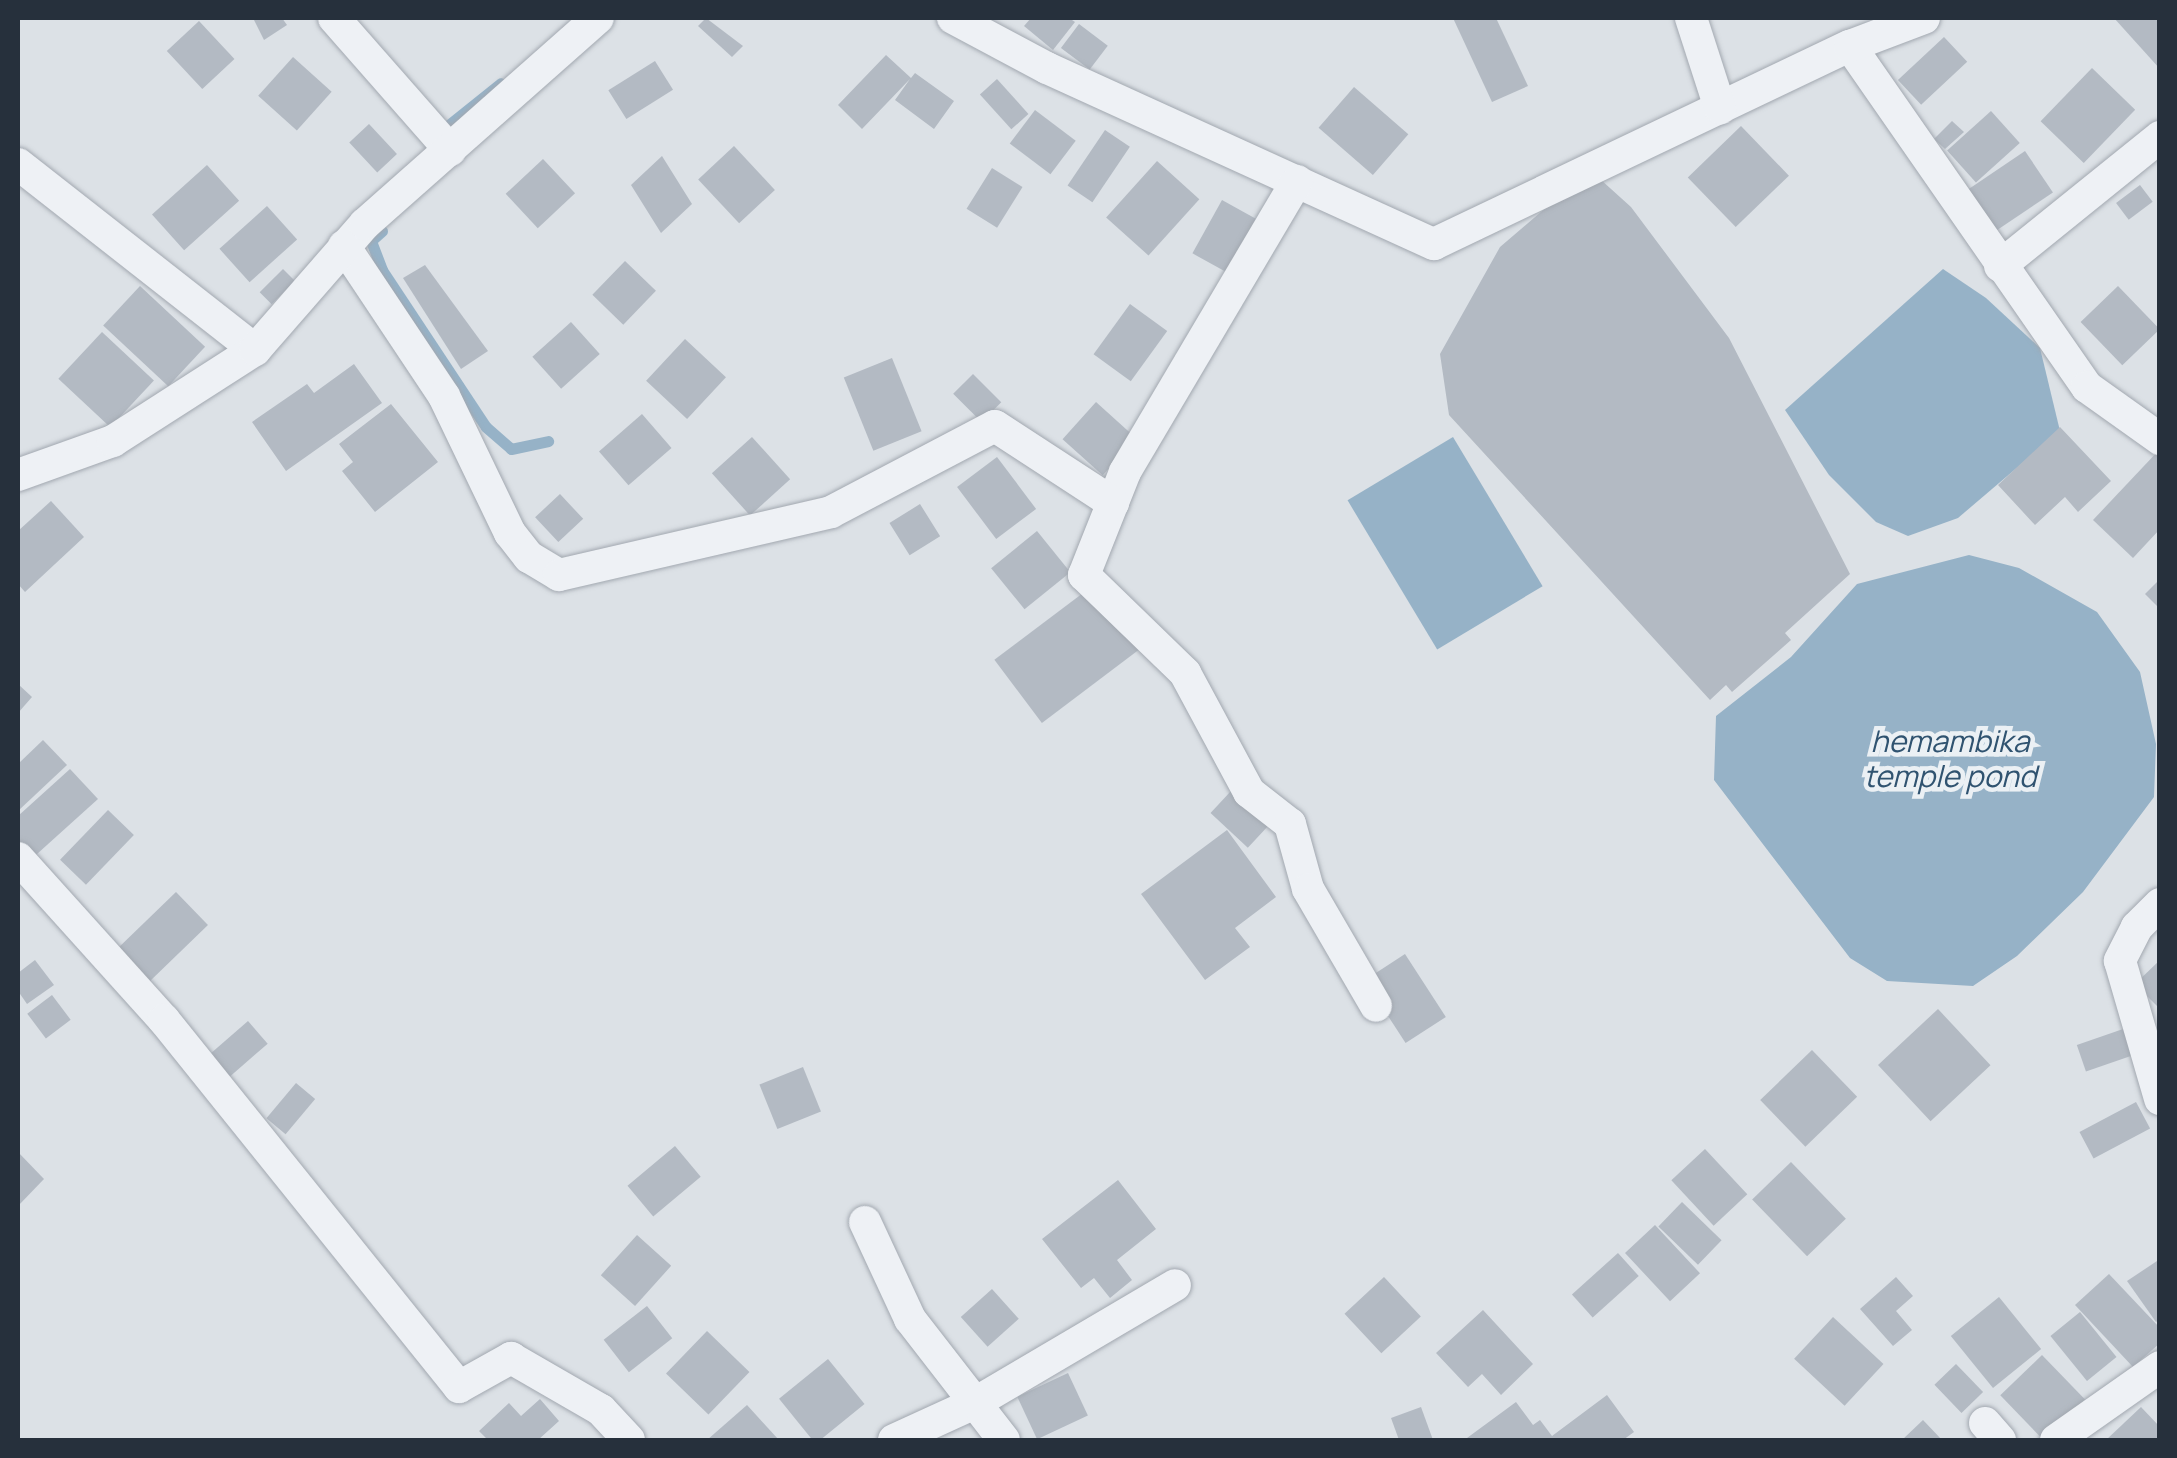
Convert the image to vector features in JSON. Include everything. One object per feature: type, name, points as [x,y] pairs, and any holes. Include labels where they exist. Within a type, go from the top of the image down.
[{"type":"street","points":[[334,18],[450,150]]},
{"type":"street","points":[[18,475],[113,441],[255,350],[344,246],[598,18]]},
{"type":"street","points":[[953,18],[1047,68],[1434,244],[1850,46],[1924,18]]},
{"type":"street","points":[[1691,18],[1720,108]]},
{"type":"street","points":[[1850,46],[2087,387],[2160,439]]},
{"type":"street","points":[[2000,266],[2160,137]]},
{"type":"street","points":[[18,164],[255,350]]},
{"type":"street","points":[[1297,181],[1113,503],[1084,574],[1185,674],[1249,792],[1290,824],[1308,890],[1376,1006]]},
{"type":"street","points":[[344,246],[444,396],[510,532],[530,557],[559,575],[831,512],[995,426],[1113,503]]},
{"type":"street","points":[[18,858],[164,1020],[459,1386],[511,1358],[600,1410],[628,1440]]},
{"type":"street","points":[[2160,904],[2137,927],[2120,961],[2160,1099]]},
{"type":"street","points":[[865,1222],[910,1319],[1004,1440]]},
{"type":"street","points":[[894,1440],[975,1403],[1175,1285]]},
{"type":"street","points":[[2056,1440],[2160,1366]]},
{"type":"water","points":[[1943,269],[1986,298],[2040,348],[2060,431],[1958,518],[1908,536],[1876,522],[1829,475],[1785,410]]},
{"type":"water","points":[[1453,437],[1543,586],[1437,649],[1348,500]]},
{"type":"water","name":"hemambika temple pond","points":[[1969,555],[2019,568],[2097,612],[2140,672],[2156,744],[2154,797],[2083,892],[2017,956],[1973,986],[1887,981],[1850,958],[1714,780],[1716,716],[1791,657],[1857,584]]},
{"type":"building","points":[[253,18],[282,18],[287,25],[264,40]]},
{"type":"building","points":[[706,18],[743,46],[732,57],[698,26]]},
{"type":"building","points":[[1031,18],[1069,18],[1075,22],[1053,50],[1024,26]]},
{"type":"building","points":[[1453,18],[1496,18],[1528,86],[1492,102]]},
{"type":"building","points":[[2114,18],[2160,18],[2160,69]]},
{"type":"building","points":[[199,21],[234,59],[202,89],[167,51]]},
{"type":"building","points":[[1079,24],[1108,46],[1090,70],[1061,48]]},
{"type":"building","points":[[1944,37],[1967,62],[1921,105],[1898,80]]},
{"type":"building","points":[[886,55],[911,78],[915,73],[954,101],[934,129],[895,100],[910,79],[862,129],[838,105]]},
{"type":"building","points":[[293,57],[332,92],[297,130],[258,96]]},
{"type":"building","points":[[655,61],[673,90],[626,119],[608,90]]},
{"type":"building","points":[[2092,68],[2135,110],[2084,163],[2041,121]]},
{"type":"building","points":[[997,79],[1028,114],[1011,129],[980,94]]},
{"type":"building","points":[[1354,87],[1408,134],[1373,175],[1319,128]]},
{"type":"building","points":[[1035,110],[1076,141],[1050,174],[1010,144]]},
{"type":"building","points":[[1991,111],[2020,143],[1976,182],[1947,150]]},
{"type":"building","points":[[1952,121],[1964,132],[1945,149],[1934,139]]},
{"type":"building","points":[[369,124],[397,154],[377,172],[349,142]]},
{"type":"building","points":[[1741,126],[1789,176],[1736,227],[1688,177]]},
{"type":"building","points":[[1105,130],[1130,147],[1092,202],[1068,186]]},
{"type":"building","points":[[734,146],[775,190],[739,223],[698,179]]},
{"type":"building","points":[[2025,151],[2053,192],[1995,232],[1967,190]]},
{"type":"building","points":[[662,156],[692,204],[661,233],[631,185]]},
{"type":"building","points":[[543,159],[575,193],[538,228],[506,194]]},
{"type":"building","points":[[1157,161],[1199,199],[1149,256],[1106,217]]},
{"type":"building","points":[[207,165],[239,201],[184,250],[152,215]]},
{"type":"building","points":[[992,168],[1023,187],[997,228],[967,209]]},
{"type":"building","points":[[1590,170],[1631,207],[1729,338],[1850,574],[1785,633],[1791,640],[1732,692],[1726,685],[1710,700],[1449,415],[1440,354],[1500,247]]},
{"type":"building","points":[[2140,185],[2153,202],[2129,220],[2116,203]]},
{"type":"building","points":[[1222,200],[1266,224],[1236,278],[1192,253]]},
{"type":"building","points":[[267,206],[297,239],[250,282],[219,249]]},
{"type":"building","points":[[625,261],[656,291],[623,325],[592,295]]},
{"type":"building","points":[[425,265],[488,351],[461,369],[403,278]]},
{"type":"building","points":[[283,269],[295,281],[272,304],[260,292]]},
{"type":"building","points":[[140,286],[205,347],[168,386],[103,325]]},
{"type":"building","points":[[2118,286],[2160,329],[2122,365],[2081,322]]},
{"type":"building","points":[[1130,304],[1167,331],[1131,381],[1094,354]]},
{"type":"building","points":[[571,322],[600,354],[561,389],[532,357]]},
{"type":"building","points":[[102,332],[154,380],[110,427],[58,379]]},
{"type":"building","points":[[685,339],[726,377],[687,419],[646,381]]},
{"type":"building","points":[[892,358],[922,431],[873,451],[844,377]]},
{"type":"building","points":[[354,364],[382,403],[286,471],[252,422],[307,384],[314,393]]},
{"type":"building","points":[[973,374],[1001,402],[981,422],[953,394]]},
{"type":"building","points":[[1096,402],[1136,438],[1103,475],[1063,439]]},
{"type":"building","points":[[391,404],[438,462],[375,512],[342,471],[353,462],[339,444]]},
{"type":"building","points":[[642,414],[672,448],[629,485],[599,451]]},
{"type":"building","points":[[2060,427],[2111,481],[2078,512],[2065,497],[2035,525],[1998,485]]},
{"type":"building","points":[[752,437],[790,479],[750,515],[712,473]]},
{"type":"building","points":[[2160,449],[2160,529],[2133,558],[2093,520]]},
{"type":"building","points":[[997,457],[1036,509],[996,539],[957,487]]},
{"type":"building","points":[[560,494],[583,519],[558,542],[535,517]]},
{"type":"building","points":[[51,501],[84,537],[25,592],[18,584],[18,531]]},
{"type":"building","points":[[920,504],[940,536],[910,555],[889,523]]},
{"type":"building","points":[[1037,531],[1070,572],[1025,609],[991,568]]},
{"type":"building","points":[[2160,579],[2160,609],[2145,594]]},
{"type":"building","points":[[1091,587],[1139,650],[1042,723],[994,660]]},
{"type":"building","points":[[18,684],[32,697],[18,713]]},
{"type":"building","points":[[43,740],[67,765],[18,811],[18,764]]},
{"type":"building","points":[[70,769],[98,799],[27,863],[18,852],[18,816]]},
{"type":"building","points":[[1231,791],[1268,826],[1248,848],[1211,813]]},
{"type":"building","points":[[108,810],[134,835],[86,885],[60,860]]},
{"type":"building","points":[[1227,830],[1276,897],[1235,928],[1250,947],[1205,980],[1141,894]]},
{"type":"building","points":[[176,892],[208,925],[148,983],[116,950]]},
{"type":"building","points":[[1405,954],[1446,1017],[1406,1043],[1365,980]]},
{"type":"building","points":[[35,960],[54,985],[27,1004],[18,991],[18,973]]},
{"type":"building","points":[[2160,960],[2160,1009],[2135,984]]},
{"type":"building","points":[[52,995],[71,1020],[46,1038],[27,1014]]},
{"type":"building","points":[[1938,1009],[1991,1065],[1931,1121],[1878,1065]]},
{"type":"building","points":[[248,1021],[268,1044],[219,1086],[200,1063]]},
{"type":"building","points":[[2126,1028],[2135,1054],[2086,1071],[2077,1045]]},
{"type":"building","points":[[1812,1050],[1857,1097],[1805,1147],[1760,1100]]},
{"type":"building","points":[[803,1067],[821,1112],[777,1129],[759,1085]]},
{"type":"building","points":[[296,1083],[315,1099],[286,1134],[266,1118]]},
{"type":"building","points":[[2136,1102],[2150,1128],[2094,1159],[2079,1132]]},
{"type":"building","points":[[675,1146],[701,1177],[653,1216],[628,1186]]},
{"type":"building","points":[[1705,1149],[1747,1194],[1714,1226],[1671,1180]]},
{"type":"building","points":[[18,1152],[44,1179],[18,1206]]},
{"type":"building","points":[[1791,1162],[1846,1219],[1807,1256],[1752,1200]]},
{"type":"building","points":[[1118,1180],[1156,1229],[1117,1260],[1132,1280],[1110,1298],[1094,1278],[1081,1288],[1042,1239]]},
{"type":"building","points":[[1682,1202],[1722,1240],[1698,1265],[1658,1226]]},
{"type":"building","points":[[1655,1225],[1700,1273],[1670,1301],[1625,1253]]},
{"type":"building","points":[[637,1235],[671,1266],[635,1306],[601,1275]]},
{"type":"building","points":[[1618,1253],[1639,1276],[1593,1318],[1572,1294]]},
{"type":"building","points":[[2160,1259],[2160,1319],[2156,1322],[2127,1281]]},
{"type":"building","points":[[2109,1274],[2160,1328],[2160,1343],[2133,1367],[2075,1305]]},
{"type":"building","points":[[1384,1277],[1421,1316],[1381,1353],[1345,1314]]},
{"type":"building","points":[[1896,1277],[1913,1296],[1896,1311],[1912,1330],[1893,1346],[1860,1309]]},
{"type":"building","points":[[992,1289],[1019,1319],[988,1347],[961,1317]]},
{"type":"building","points":[[1999,1297],[2041,1349],[1993,1388],[1951,1336]]},
{"type":"building","points":[[647,1306],[672,1338],[629,1372],[604,1340]]},
{"type":"building","points":[[1483,1310],[1533,1364],[1501,1395],[1482,1374],[1468,1387],[1436,1353]]},
{"type":"building","points":[[2080,1312],[2117,1357],[2087,1381],[2050,1336]]},
{"type":"building","points":[[1833,1317],[1883,1364],[1845,1406],[1794,1359]]},
{"type":"building","points":[[707,1331],[749,1372],[708,1414],[666,1373]]},
{"type":"building","points":[[2042,1355],[2085,1400],[2043,1440],[2000,1395]]},
{"type":"building","points":[[828,1359],[865,1404],[820,1440],[813,1440],[779,1399]]},
{"type":"building","points":[[1956,1364],[1983,1392],[1962,1413],[1934,1385]]},
{"type":"building","points":[[1068,1373],[1088,1416],[1037,1439],[1017,1397]]},
{"type":"building","points":[[1607,1395],[1634,1432],[1623,1440],[1467,1438],[1516,1402],[1533,1425],[1540,1420],[1552,1436]]},
{"type":"building","points":[[540,1399],[559,1421],[538,1440],[488,1440],[479,1431],[509,1403],[521,1416]]},
{"type":"building","points":[[747,1405],[778,1439],[707,1440]]},
{"type":"building","points":[[1421,1407],[1433,1440],[1399,1440],[1391,1418]]},
{"type":"building","points":[[2141,1407],[2160,1427],[2160,1440],[2106,1440]]},
{"type":"building","points":[[1923,1420],[1942,1440],[1902,1440]]},
{"type":"waterway","points":[[446,127],[501,83]]},
{"type":"waterway","points":[[382,231],[371,241],[382,270],[486,427],[511,449],[548,441]]}]
